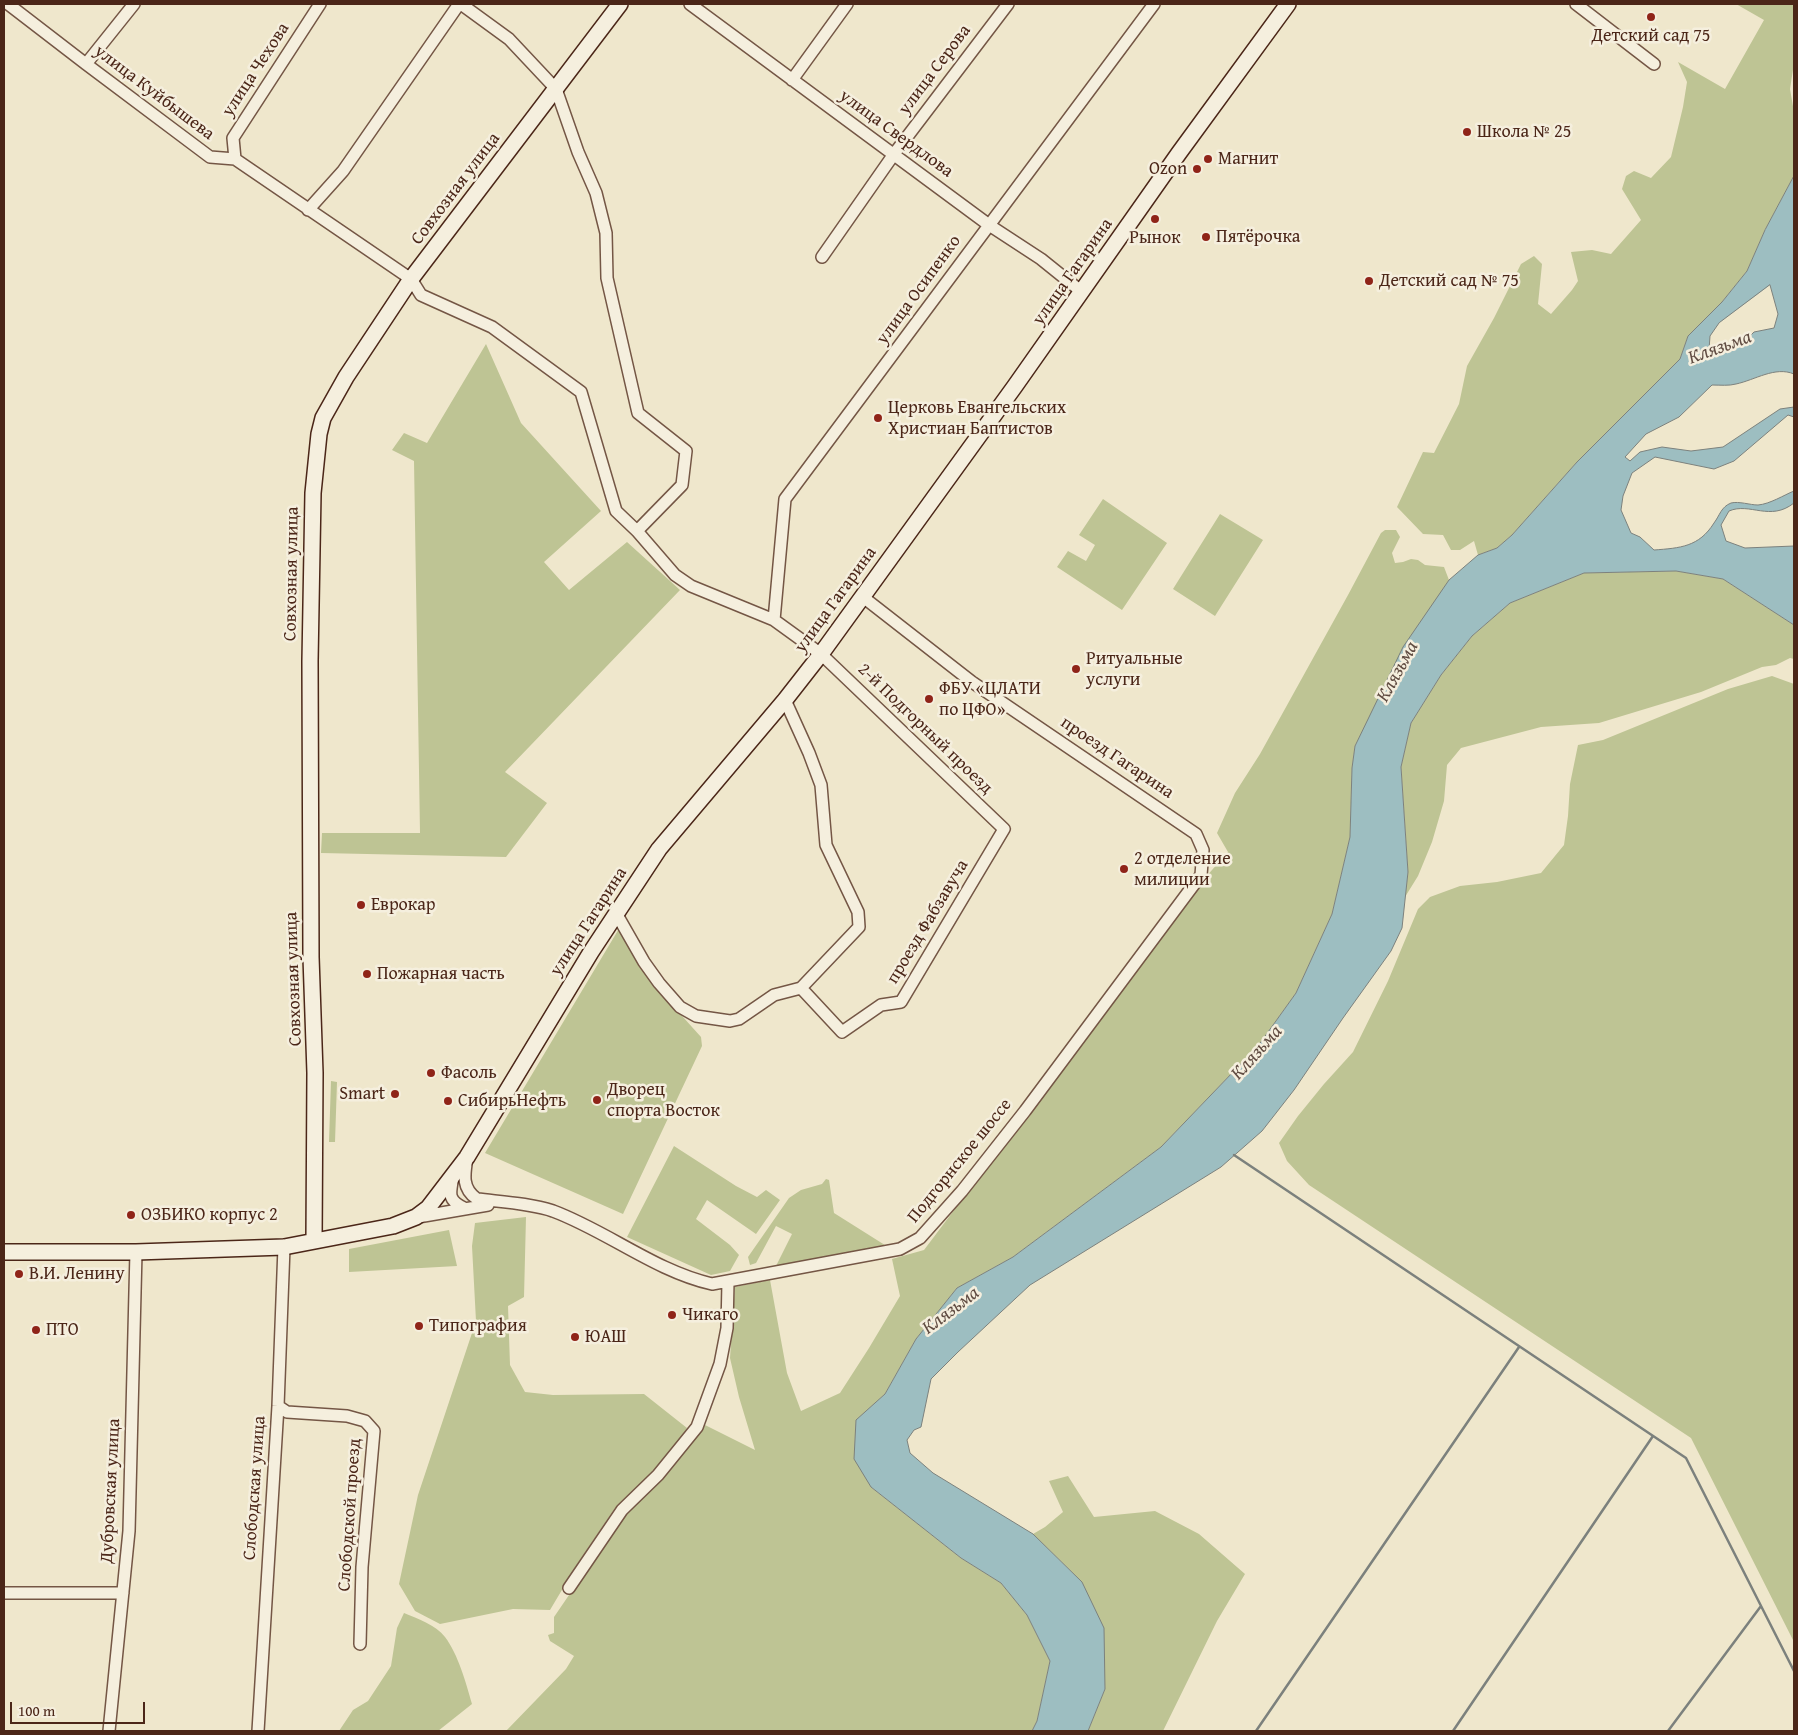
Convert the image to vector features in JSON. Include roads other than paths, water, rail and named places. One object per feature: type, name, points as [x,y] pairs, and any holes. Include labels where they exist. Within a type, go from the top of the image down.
[{"type":"main road","name":"Совхозная улица","points":[[314,1241],[316,1073],[311,958],[310,661],[312,494],[316,448],[323,418],[346,377],[411,280],[620,4]]},
{"type":"main road","name":"улица Гагарина","points":[[416,1217],[439,1195],[467,1157],[616,913],[659,850],[785,700],[821,654],[1288,4]]},
{"type":"main road","points":[[4,1252],[136,1252],[284,1247],[393,1226],[416,1217]]},
{"type":"street","name":"улица Куйбышева","points":[[8,4],[210,157],[235,158]]},
{"type":"street","points":[[86,64],[134,4]]},
{"type":"street","name":"улица Чехова","points":[[235,158],[233,138],[320,4]]},
{"type":"street","points":[[308,210],[343,171],[460,4],[509,39],[556,89],[578,152],[596,193],[606,232],[607,278],[638,413],[686,451],[682,485],[637,531]]},
{"type":"street","name":"улица Свердлова","points":[[690,4],[989,225],[1040,259],[1082,292]]},
{"type":"street","points":[[792,80],[847,4]]},
{"type":"street","name":"улица Серова","points":[[822,257],[894,154],[1008,4]]},
{"type":"street","name":"улица Осипенко","points":[[774,620],[785,499],[1154,4]]},
{"type":"street","points":[[1576,4],[1654,64]]},
{"type":"street","points":[[235,158],[411,280]]},
{"type":"street","name":"2-й Подгорный проезд","points":[[411,280],[421,295],[492,327],[581,392],[616,511],[637,531],[676,575],[691,586],[774,620],[821,654],[1004,830]]},
{"type":"street","name":"проезд Гагарина","points":[[863,597],[972,682],[1196,834],[1203,850],[1201,875]]},
{"type":"street","points":[[616,913],[644,962],[659,984],[680,1007],[696,1016],[730,1021],[739,1019],[774,995],[800,988],[859,927],[858,912],[826,845],[821,785],[785,700]]},
{"type":"street","name":"проезд Фабзавуча","points":[[800,988],[842,1032],[881,1005],[900,1002],[1004,830]]},
{"type":"street","name":"Подгорнское шоссе","points":[[504,1202],[554,1212],[693,1279],[712,1284],[900,1249],[920,1238],[962,1191],[1201,875]]},
{"type":"street","points":[[467,1157],[465,1172],[466,1186],[469,1194],[477,1199],[504,1202]]},
{"type":"street","points":[[453,1175],[450,1196],[455,1204],[464,1208]]},
{"type":"street","points":[[416,1217],[504,1202]]},
{"type":"street","name":"Слободская улица","points":[[258,1731],[278,1406],[284,1247]]},
{"type":"street","name":"Дубровская улица","points":[[109,1731],[129,1531],[136,1252]]},
{"type":"street","points":[[569,1588],[622,1510],[658,1475],[697,1427],[720,1364],[727,1328],[728,1282]]},
{"type":"street","name":"Слободской проезд","points":[[278,1406],[287,1412],[347,1416],[365,1421],[374,1431],[362,1566],[360,1644]]},
{"type":"street","points":[[4,1593],[123,1593]]},
{"type":"water","name":"Клязьма","points":[[1794,176],[1794,374],[1787,372],[1772,373],[1733,385],[1712,385],[1679,417],[1646,434],[1625,457],[1630,461],[1640,452],[1662,447],[1691,451],[1723,447],[1780,409],[1794,407],[1794,417],[1788,415],[1734,461],[1714,469],[1655,457],[1632,473],[1623,496],[1621,510],[1631,533],[1640,537],[1654,550],[1680,547],[1695,542],[1708,531],[1723,509],[1731,503],[1758,505],[1794,491],[1794,503],[1785,508],[1768,512],[1745,509],[1729,511],[1721,525],[1726,541],[1745,548],[1794,546],[1794,625],[1723,579],[1676,571],[1584,573],[1510,603],[1472,636],[1441,675],[1411,723],[1401,767],[1408,872],[1402,928],[1391,951],[1294,1090],[1262,1131],[1221,1167],[1030,1285],[931,1379],[921,1427],[914,1430],[907,1440],[910,1453],[933,1473],[1033,1534],[1082,1582],[1104,1628],[1105,1689],[1088,1731],[1032,1731],[1037,1721],[1050,1661],[1027,1615],[1001,1583],[961,1558],[871,1487],[854,1459],[856,1420],[885,1394],[916,1339],[957,1288],[1013,1257],[1161,1147],[1258,1046],[1296,993],[1332,914],[1350,837],[1352,768],[1355,746],[1403,647],[1449,580],[1478,555],[1497,548],[1512,535],[1577,462],[1680,359],[1688,336],[1722,302],[1747,271],[1765,230]],"holes":[[[1770,285],[1778,314],[1774,328],[1754,332],[1744,342],[1715,353],[1709,350],[1710,336],[1719,323]]]},
{"type":"waterway","points":[[1234,1155],[1686,1458],[1794,1671]]},
{"type":"waterway","points":[[1256,1731],[1519,1347]]},
{"type":"waterway","points":[[1453,1731],[1653,1436]]},
{"type":"waterway","points":[[1668,1731],[1761,1606]]},
{"type":"place","name":"Детский сад 75","points":[[1651,17]]},
{"type":"place","name":"Школа № 25","points":[[1467,132]]},
{"type":"place","name":"Магнит","points":[[1208,159]]},
{"type":"place","name":"Ozon","points":[[1197,169]]},
{"type":"place","name":"Рынок","points":[[1155,219]]},
{"type":"place","name":"Пятёрочка","points":[[1206,237]]},
{"type":"place","name":"Детский сад № 75","points":[[1369,281]]},
{"type":"place","name":"Церковь Евангельских Христиан Баптистов","points":[[878,418]]},
{"type":"place","name":"Ритуальные услуги","points":[[1076,669]]},
{"type":"place","name":"ФБУ «ЦЛАТИ по ЦФО»","points":[[929,699]]},
{"type":"place","name":"2 отделение милиции","points":[[1124,869]]},
{"type":"place","name":"Еврокар","points":[[361,905]]},
{"type":"place","name":"Пожарная часть","points":[[367,974]]},
{"type":"place","name":"Фасоль","points":[[431,1073]]},
{"type":"place","name":"Smart","points":[[395,1094]]},
{"type":"place","name":"Дворец спорта Восток","points":[[597,1100]]},
{"type":"place","name":"СибирьНефть","points":[[448,1101]]},
{"type":"place","name":"ОЗБИКО корпус 2","points":[[131,1215]]},
{"type":"place","name":"В.И. Ленину","points":[[19,1274]]},
{"type":"place","name":"Чикаго","points":[[672,1315]]},
{"type":"place","name":"Типография","points":[[419,1326]]},
{"type":"place","name":"ПТО","points":[[36,1330]]},
{"type":"place","name":"ЮАШ","points":[[575,1337]]}]
